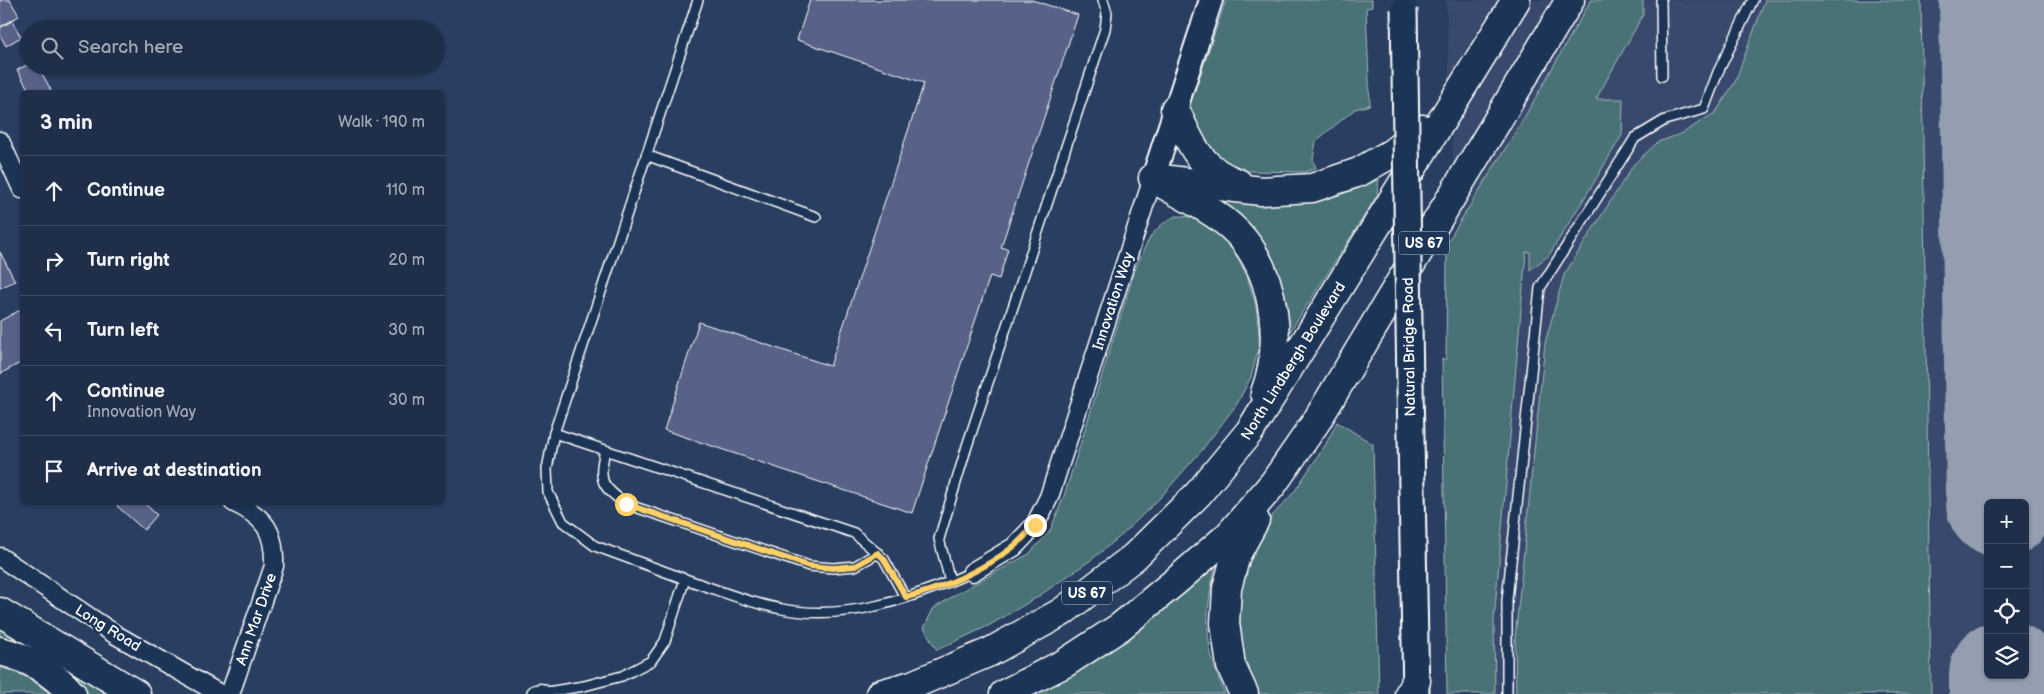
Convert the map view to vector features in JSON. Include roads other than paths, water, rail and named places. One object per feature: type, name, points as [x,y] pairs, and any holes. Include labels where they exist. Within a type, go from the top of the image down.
[{"type":"highway","name":"North Lindbergh Boulevard","points":[[880,694],[912,685],[990,652],[1062,612],[1134,557],[1198,494],[1250,431],[1516,0]]},
{"type":"highway","name":"US 67","points":[[1004,694],[1065,663],[1120,627],[1228,535],[1273,484],[1316,422],[1570,0]]},
{"type":"highway","points":[[1153,178],[1261,191],[1312,188],[1359,172],[1392,153],[1430,122],[1457,95]]},
{"type":"highway","points":[[1175,109],[1196,153],[1208,166],[1228,180],[1261,191]]},
{"type":"highway","points":[[1153,178],[1222,219],[1243,238],[1258,262],[1270,294],[1274,331],[1274,360],[1267,387],[1250,431]]},
{"type":"highway","points":[[1244,694],[1231,666],[1225,623],[1226,588],[1236,556],[1273,484]]},
{"type":"highway","points":[[0,612],[136,694]]},
{"type":"highway","points":[[0,651],[19,656],[43,667],[64,684],[72,694]]},
{"type":"main road","name":"Natural Bridge Road","points":[[1404,4],[1414,690]]},
{"type":"street","name":"Innovation Way","points":[[972,572],[1014,547],[1035,525],[1049,497],[1211,0]]},
{"type":"street","points":[[0,142],[20,185]]},
{"type":"street","name":"Ann Mar Drive","points":[[230,694],[274,566],[275,549],[271,532],[260,518],[238,505]]},
{"type":"street","name":"Long Road","points":[[0,557],[116,635],[220,694]]},
{"type":"lane","points":[[698,0],[554,433],[547,469],[548,492],[563,522],[595,546],[686,579],[776,608],[818,614],[861,610],[924,593],[972,572]]},
{"type":"lane","points":[[950,581],[939,539],[967,446],[1105,29],[1107,12],[1103,0]]},
{"type":"lane","points":[[1661,0],[1662,76]]},
{"type":"lane","points":[[1507,694],[1507,600],[1540,288],[1636,138],[1665,120],[1704,109],[1718,72],[1753,0]]},
{"type":"lane","points":[[646,155],[816,217]]},
{"type":"lane","points":[[554,433],[854,533],[884,559],[906,597]]},
{"type":"lane","points":[[605,450],[600,472],[608,491],[626,504],[809,566],[833,568],[855,566],[878,553]]},
{"type":"lane","points":[[538,693],[584,686],[622,676],[651,661],[665,641],[686,579]]}]
